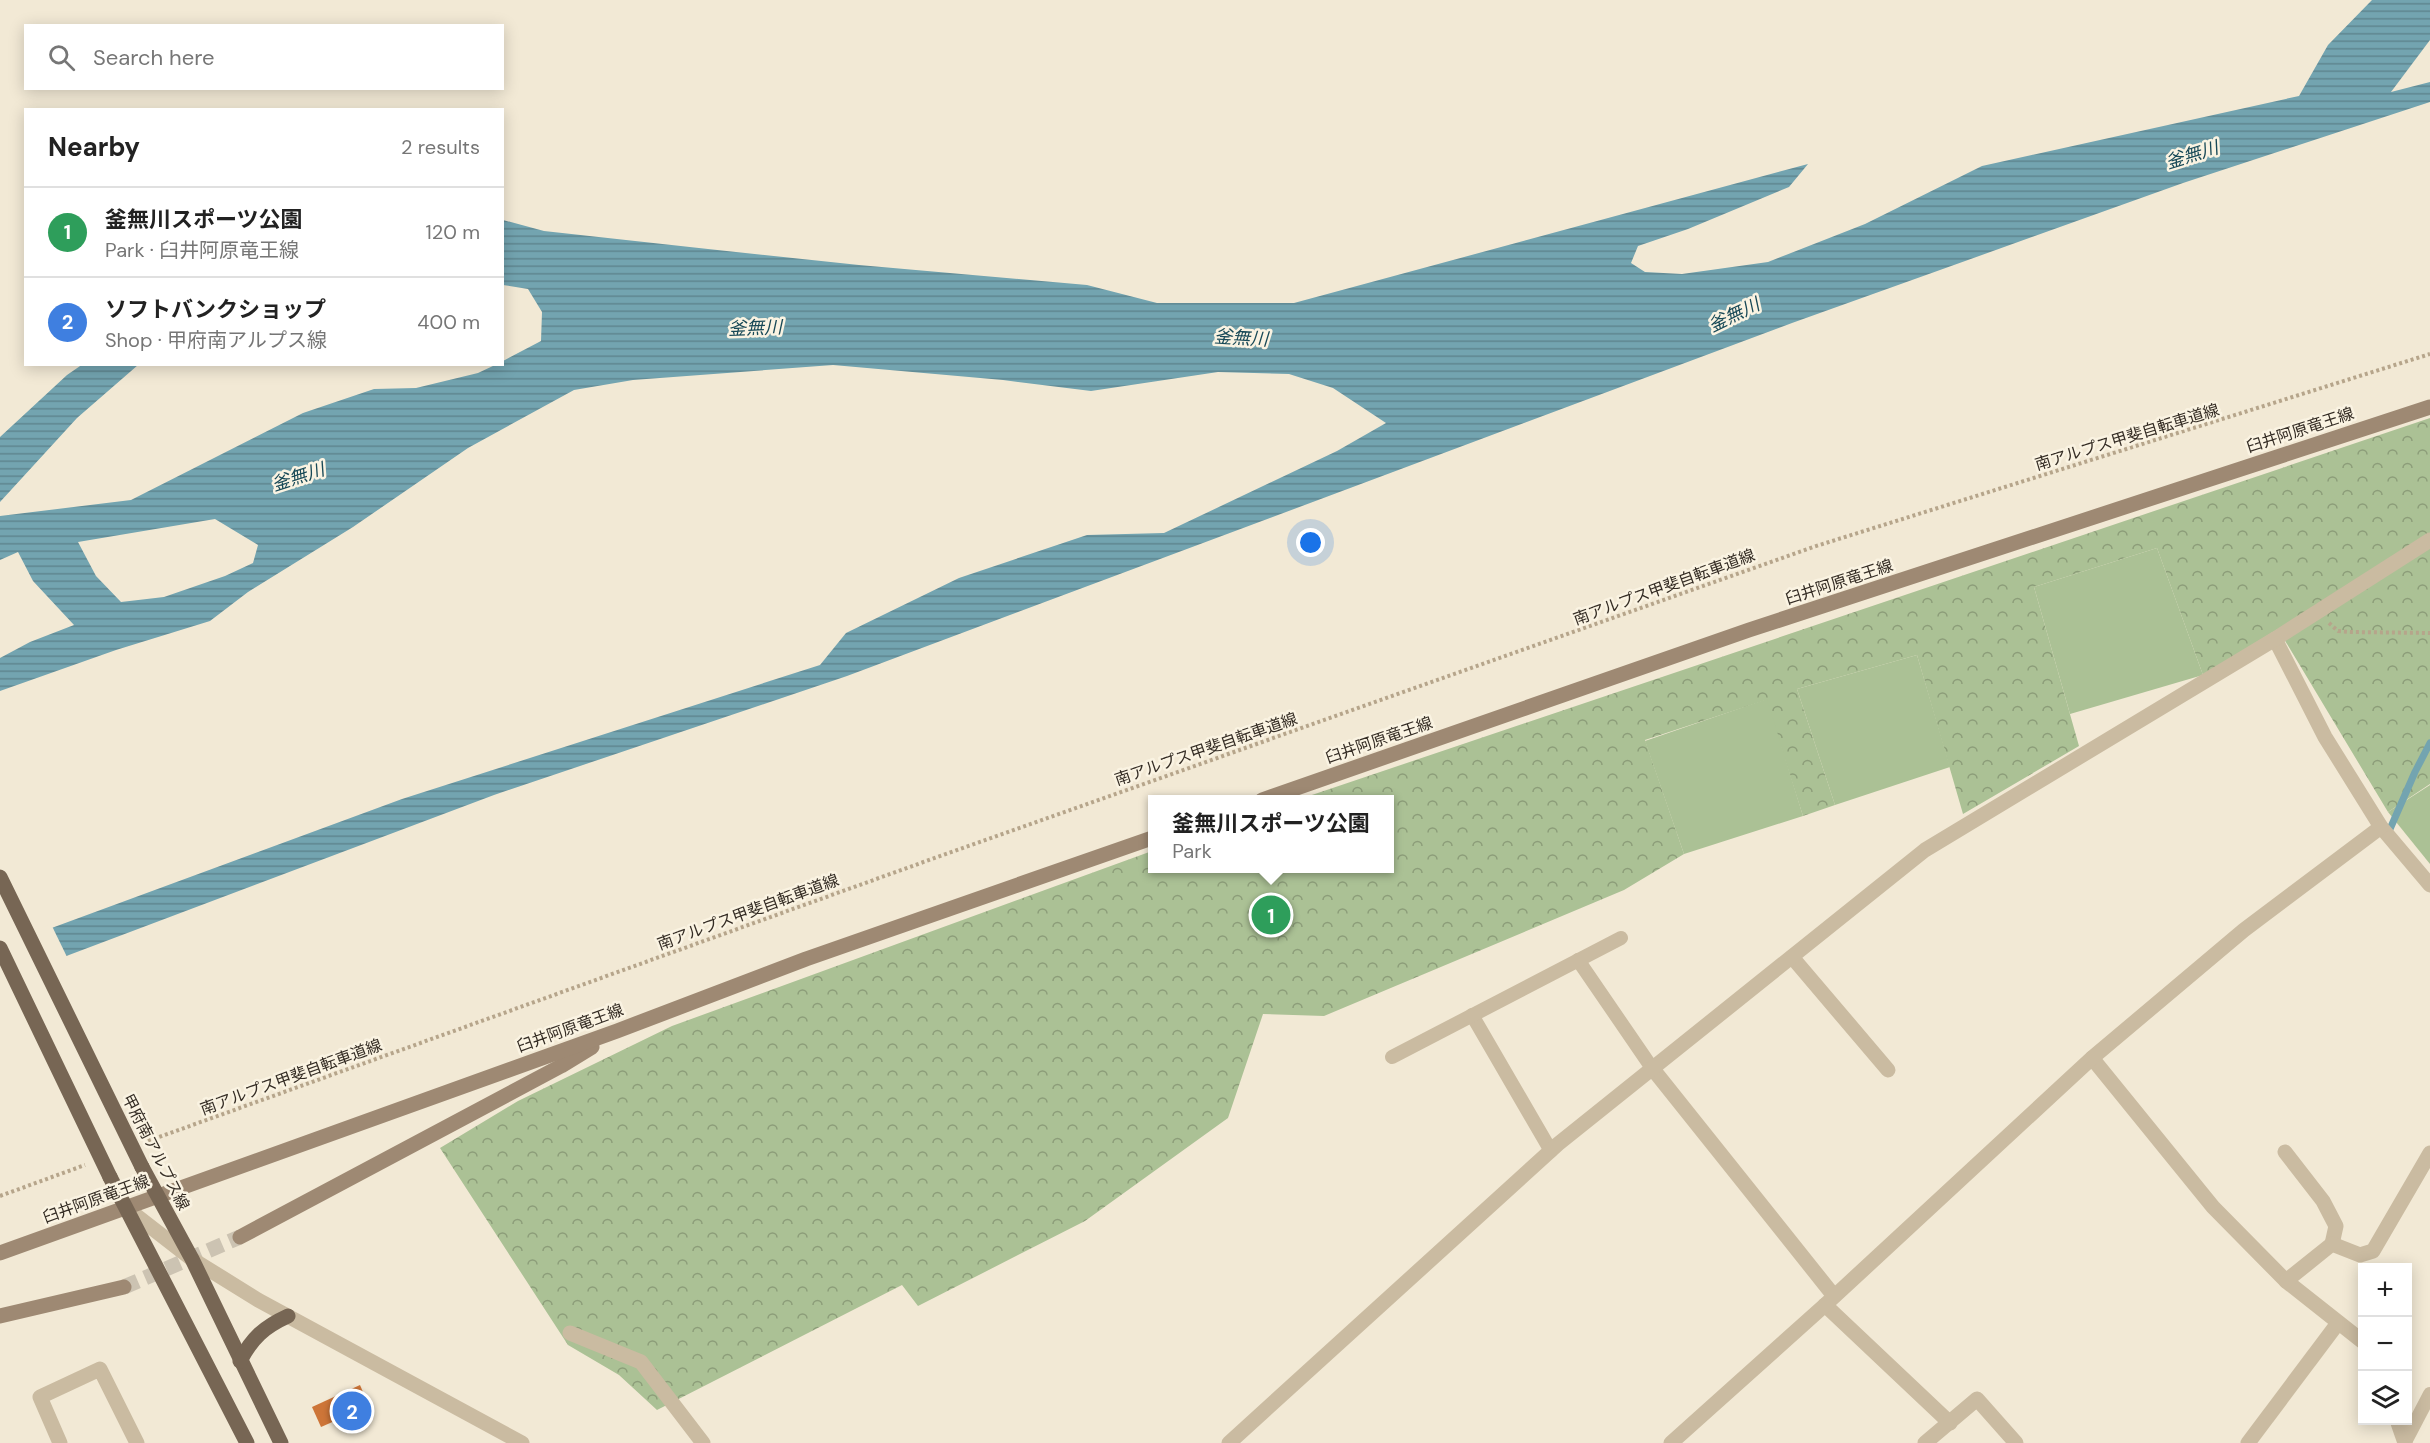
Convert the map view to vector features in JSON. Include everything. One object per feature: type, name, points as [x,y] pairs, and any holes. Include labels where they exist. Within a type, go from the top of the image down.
[{"type":"main road","name":"臼井阿原竜王線","points":[[1276,795],[1771,623],[2430,407]]},
{"type":"main road","name":"臼井阿原竜王線","points":[[0,1252],[617,1031],[806,959],[1148,839]]},
{"type":"main road","name":"甲府南アルプス線","points":[[0,877],[142,1167],[192,1259],[281,1443]]},
{"type":"main road","points":[[0,948],[110,1178],[247,1443]]},
{"type":"main road","points":[[240,1237],[561,1066],[617,1031]]},
{"type":"main road","points":[[0,1316],[124,1287]]},
{"type":"main road","points":[[240,1361],[251,1341],[258,1334],[270,1324],[288,1316]]},
{"type":"street","points":[[1229,1443],[1551,1151],[1925,850],[2275,639],[2430,540]]},
{"type":"street","points":[[2275,639],[2325,737],[2381,827],[2430,885]]},
{"type":"street","points":[[1672,1442],[2091,1058],[2244,930],[2381,827]]},
{"type":"street","points":[[1792,957],[1888,1070]]},
{"type":"street","points":[[2091,1058],[2213,1207],[2286,1281],[2358,1338]]},
{"type":"street","points":[[1653,1068],[1829,1300],[1950,1423]]},
{"type":"street","points":[[2285,1152],[2323,1201],[2336,1226],[2332,1244],[2286,1281]]},
{"type":"street","points":[[2332,1244],[2360,1255],[2373,1251],[2430,1153]]},
{"type":"street","points":[[125,1208],[192,1259],[288,1316],[522,1443]]},
{"type":"street","points":[[2248,1443],[2338,1323]]},
{"type":"street","points":[[570,1333],[641,1362],[703,1443]]},
{"type":"street","points":[[60,1443],[39,1397],[100,1369],[137,1443]]},
{"type":"street","points":[[1925,1443],[1977,1400],[2016,1443]]},
{"type":"street","points":[[2399,1425],[2405,1442]]},
{"type":"lane","points":[[1392,1057],[1621,938]]},
{"type":"lane","points":[[1578,960],[1653,1068]]},
{"type":"lane","points":[[1472,1015],[1551,1151]]},
{"type":"lane","points":[[2405,1442],[2430,1394]]},
{"type":"path","name":"南アルプス甲斐自転車道線","points":[[146,1142],[943,855],[1813,547],[2430,354]]},
{"type":"path","points":[[2320,610],[2326,621],[2338,631],[2430,633]]},
{"type":"path","points":[[0,1196],[90,1163]]},
{"type":"green space","points":[[2430,418],[2430,784],[2388,812],[2278,629],[2203,675],[2157,548],[2034,587],[2079,746],[1963,814],[1917,655],[1797,689],[1835,805],[1803,816],[1766,700],[1645,740],[1684,854],[1624,890],[1324,1016],[1263,1014],[1228,1118],[1085,1221],[918,1306],[902,1285],[657,1410],[619,1375],[568,1345],[440,1148],[518,1101],[672,1026],[1148,852],[1148,873],[1394,873],[1394,795],[1312,795]]},
{"type":"green space","points":[[2157,548],[2203,675],[2070,714],[2034,587]]},
{"type":"green space","points":[[1917,655],[1950,767],[1835,805],[1797,689]]},
{"type":"green space","points":[[1767,699],[1803,816],[1684,854],[1645,741]]},
{"type":"green space","points":[[2430,785],[2430,864],[2388,812]]},
{"type":"water","name":"釜無川","points":[[2372,0],[2430,0],[2430,40],[2391,92],[2430,82],[2430,102],[2183,183],[1792,323],[847,676],[494,795],[0,981],[0,947],[402,799],[820,665],[846,633],[959,578],[1087,535],[1164,533],[1337,451],[1386,423],[1333,388],[1289,374],[1218,372],[1091,391],[1003,380],[833,365],[633,380],[574,390],[468,448],[353,527],[248,592],[210,621],[116,650],[0,691],[0,658],[30,642],[74,625],[33,581],[18,552],[0,560],[0,516],[131,500],[303,413],[374,389],[416,388],[478,373],[493,366],[504,366],[504,360],[541,341],[542,312],[528,289],[504,285],[504,220],[544,231],[859,265],[1087,285],[1157,303],[1294,303],[1808,164],[1789,187],[1688,229],[1638,246],[1631,263],[1645,272],[1682,274],[1768,262],[1865,224],[1982,166],[2299,96],[2328,45]],"holes":[[[215,519],[258,545],[253,563],[225,576],[164,597],[121,602],[96,576],[78,542]]]},
{"type":"water","points":[[80,366],[137,366],[77,418],[0,502],[0,437],[67,375]]},
{"type":"pier","points":[[51,924],[68,959],[0,984],[0,943]]},
{"type":"building","points":[[360,1385],[369,1406],[321,1427],[312,1407]]},
{"type":"waterway","points":[[2390,829],[2430,743]]},
{"type":"tunnel","points":[[124,1287],[240,1237]]},
{"type":"place","name":"釜無川スポーツ公園","points":[[1271,915]]},
{"type":"place","name":"ソフトバンクショップ","points":[[352,1411]]}]
